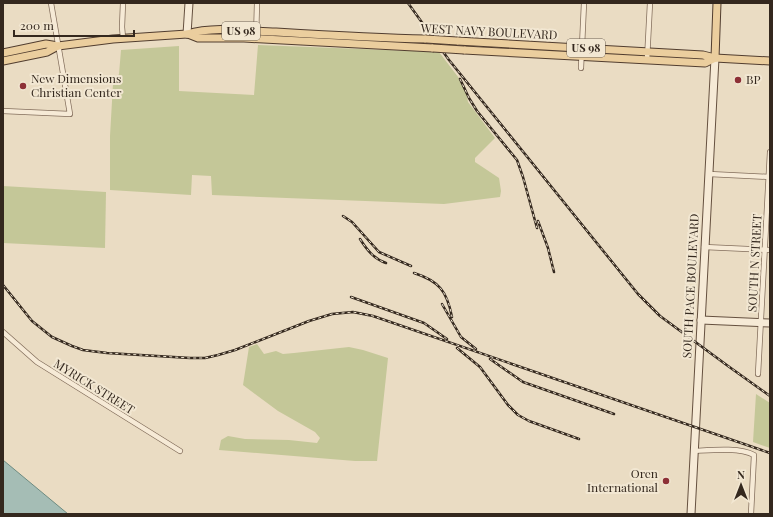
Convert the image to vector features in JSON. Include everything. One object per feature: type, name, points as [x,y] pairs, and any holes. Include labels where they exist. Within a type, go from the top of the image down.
[{"type":"main road","points":[[188,34],[189,3]]},
{"type":"main road","points":[[717,3],[715,58],[770,61]]},
{"type":"main road","name":"WEST NAVY BOULEVARD","points":[[3,53],[46,44],[58,46],[123,38],[188,34],[198,38],[256,35],[426,39],[647,51],[703,55],[715,58]]},
{"type":"main road","name":"WEST NAVY BOULEVARD","points":[[256,35],[464,50],[706,63],[715,58]]},
{"type":"main road","name":"WEST NAVY BOULEVARD","points":[[3,60],[47,52],[58,46]]},
{"type":"main road","name":"SOUTH PACE BOULEVARD","points":[[691,514],[715,58]]},
{"type":"main road","points":[[701,320],[770,323]]},
{"type":"street","points":[[3,111],[70,114],[51,3]]},
{"type":"street","points":[[123,3],[123,38]]},
{"type":"street","points":[[256,35],[257,3]]},
{"type":"street","points":[[581,68],[584,3]]},
{"type":"street","points":[[647,60],[650,3]]},
{"type":"street","name":"SOUTH N STREET","points":[[758,374],[768,250],[770,152]]},
{"type":"street","points":[[709,174],[769,177]]},
{"type":"street","points":[[704,247],[768,250]]},
{"type":"street","name":"MYRICK STREET","points":[[3,332],[36,362],[180,451]]},
{"type":"street","points":[[694,451],[736,451],[754,455],[752,514]]},
{"type":"green space","points":[[258,45],[439,52],[465,86],[468,102],[495,138],[475,158],[475,162],[499,178],[501,191],[500,197],[444,204],[212,195],[211,176],[192,175],[191,195],[110,190],[110,136],[113,84],[119,74],[121,50],[179,46],[179,91],[254,95]]},
{"type":"green space","points":[[3,186],[106,192],[105,248],[3,243]]},
{"type":"green space","points":[[257,344],[264,354],[276,351],[283,354],[349,347],[388,358],[377,461],[355,461],[219,450],[221,440],[228,436],[245,439],[289,440],[317,443],[320,438],[315,432],[278,411],[243,385],[249,347]]},
{"type":"green space","points":[[756,394],[770,403],[770,448],[753,442]]},
{"type":"water","points":[[3,460],[68,514],[3,514]]},
{"type":"railway","points":[[408,3],[449,60],[638,294],[660,316],[770,396]]},
{"type":"railway","points":[[460,79],[477,111],[517,160],[537,228]]},
{"type":"railway","points":[[343,216],[352,222],[379,252],[411,266]]},
{"type":"railway","points":[[538,221],[548,248],[554,272]]},
{"type":"railway","points":[[360,239],[371,254],[386,263]]},
{"type":"railway","points":[[414,273],[430,280],[440,288],[447,300],[452,317]]},
{"type":"railway","points":[[3,285],[32,321],[52,337],[83,350],[107,353],[205,358],[235,350],[309,321],[332,314],[353,312],[373,316],[770,453]]},
{"type":"railway","points":[[351,297],[424,323],[447,339]]},
{"type":"railway","points":[[442,304],[461,337],[476,349]]},
{"type":"railway","points":[[457,348],[480,367],[508,405],[518,415],[529,421],[579,439]]},
{"type":"railway","points":[[490,359],[523,382],[614,414]]},
{"type":"place","name":"BP","points":[[738,80]]},
{"type":"place","name":"New Dimensions Christian Center","points":[[23,86]]},
{"type":"place","name":"Oren International","points":[[666,481]]}]
